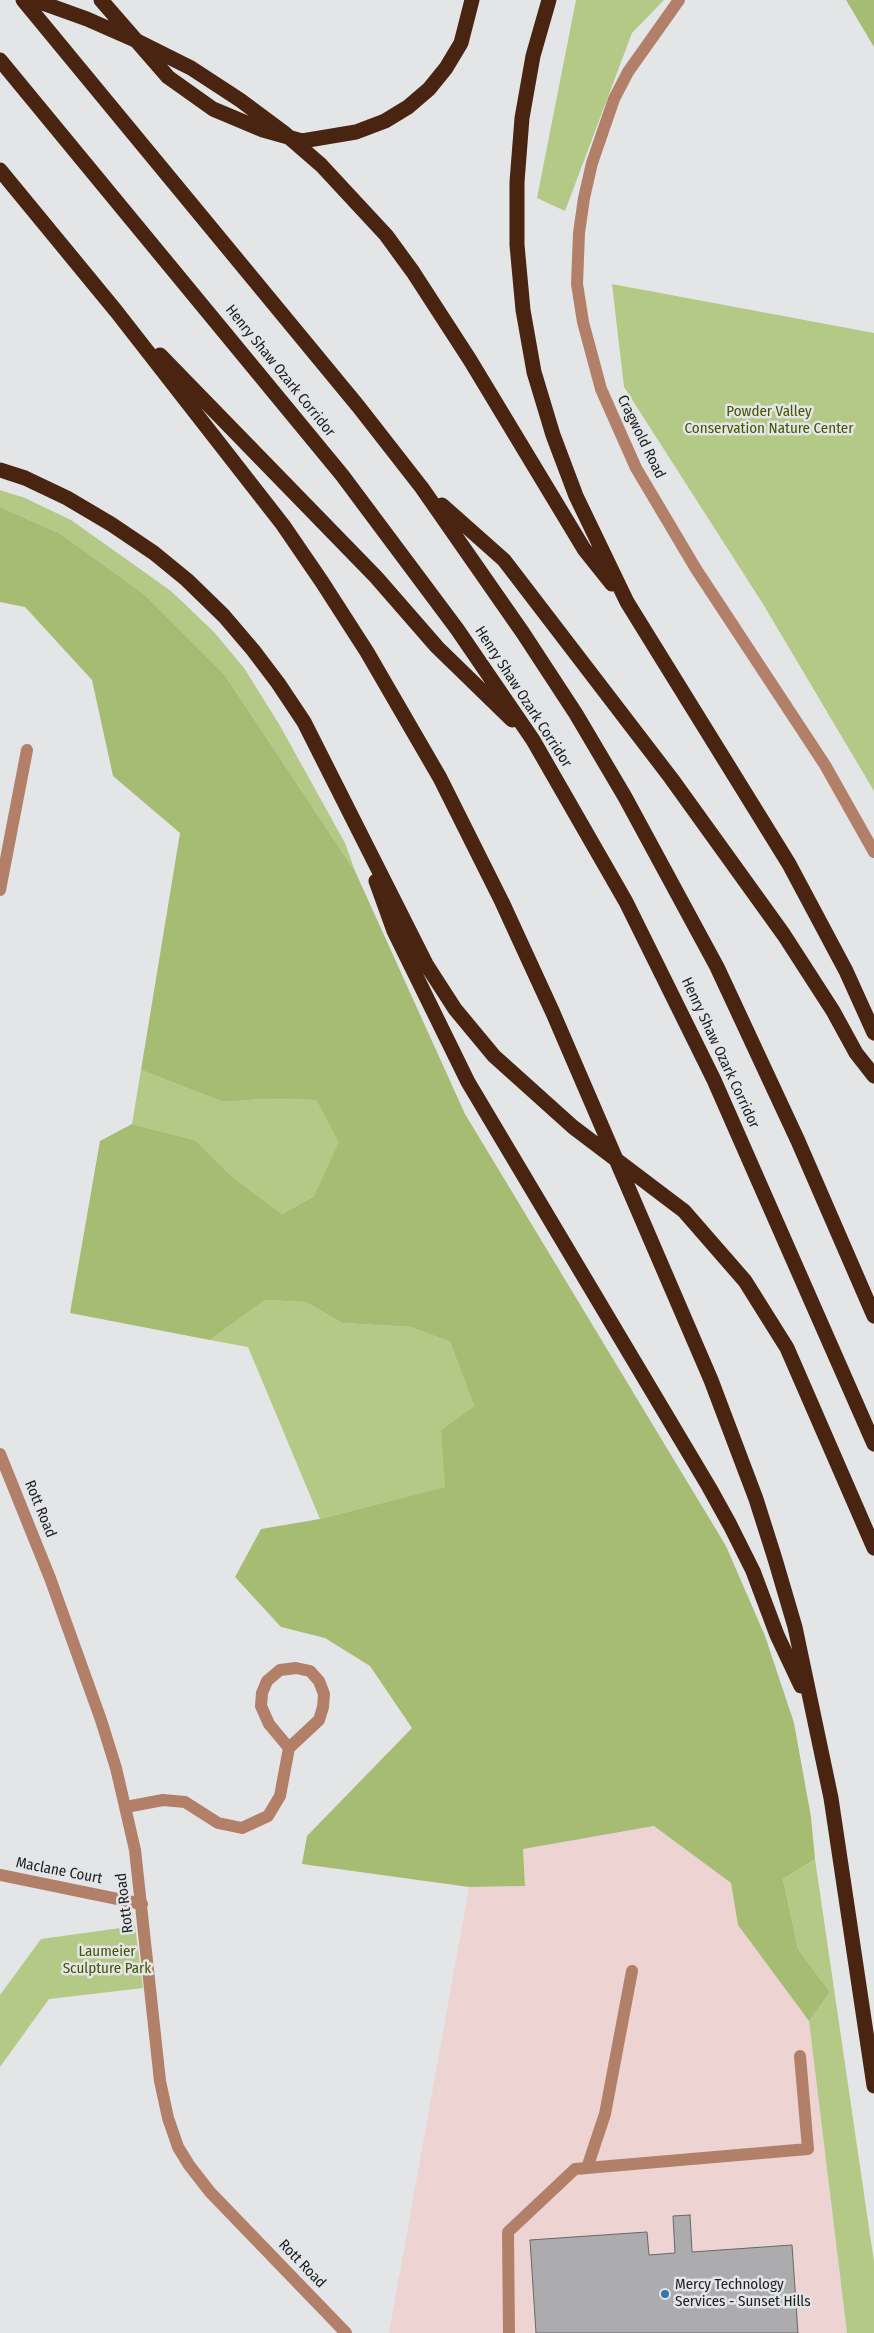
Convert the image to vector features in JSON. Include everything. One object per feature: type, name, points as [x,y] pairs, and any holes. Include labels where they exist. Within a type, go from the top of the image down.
[{"type":"highway","points":[[23,0],[358,406],[422,488],[518,625],[576,714],[672,880],[744,1023],[874,1316]]},
{"type":"highway","points":[[34,0],[87,19],[191,68],[240,100],[283,132],[322,165],[386,235],[419,280],[584,549],[627,602]]},
{"type":"highway","points":[[101,0],[168,77],[206,103],[263,130],[302,141],[356,132],[385,121],[408,107],[429,89],[446,68],[461,43],[472,0]]},
{"type":"highway","points":[[549,0],[533,56],[522,128],[517,182],[517,245],[523,310],[534,372],[553,435],[576,496],[627,602],[789,864],[846,971],[874,1032]]},
{"type":"highway","name":"Henry Shaw Ozark Corridor","points":[[0,60],[342,475],[457,629],[532,740],[626,902],[706,1063],[754,1167],[874,1444]]},
{"type":"highway","points":[[0,170],[116,311],[283,525],[367,652],[440,778],[480,858],[586,1088],[711,1380],[756,1499],[795,1627],[832,1808],[874,2086]]},
{"type":"highway","points":[[116,311],[376,577],[437,647],[532,740]]},
{"type":"highway","points":[[0,470],[67,498],[111,524],[160,559],[224,616],[278,683],[304,722],[426,964],[454,1009],[494,1056],[572,1127],[684,1211],[745,1281],[787,1348],[874,1548]]},
{"type":"highway","points":[[422,488],[504,560],[574,651],[671,778],[757,898],[833,1011],[856,1053],[874,1076]]},
{"type":"highway","points":[[356,828],[394,931],[445,1038],[498,1134],[709,1487],[752,1571],[777,1635],[810,1706]]},
{"type":"street","name":"Cragwold Road","points":[[679,0],[628,72],[614,99],[592,163],[579,233],[577,284],[583,322],[601,389],[636,468],[696,569],[825,766],[874,852]]},
{"type":"street","points":[[0,890],[27,750]]},
{"type":"street","name":"Rott Road","points":[[0,1454],[26,1517],[92,1694],[116,1768],[126,1807],[142,1904],[160,2081],[168,2118],[178,2147],[210,2192],[346,2333]]},
{"type":"street","points":[[126,1807],[163,1800],[185,1802],[218,1823],[242,1828],[268,1816],[280,1796],[289,1748],[319,1720],[324,1694],[319,1681],[310,1671],[296,1668],[280,1670],[267,1682],[262,1693],[261,1706],[269,1724],[289,1748]]},
{"type":"street","name":"Maclane Court","points":[[0,1875],[142,1904]]},
{"type":"street","points":[[587,2168],[605,2114],[632,1971]]},
{"type":"street","points":[[510,2333],[508,2232],[575,2169],[808,2149],[800,2056]]},
{"type":"shaded area","points":[[654,1826],[731,1883],[738,1925],[809,2021],[847,2333],[389,2333],[469,1887],[525,1886],[523,1849]]},
{"type":"green space","points":[[576,0],[664,0],[632,33],[565,211],[537,198]]},
{"type":"green space","points":[[846,0],[874,0],[874,47]]},
{"type":"green space","name":"Powder Valley Conservation Nature Center","points":[[612,284],[874,333],[874,791],[763,604],[624,387]]},
{"type":"green space","points":[[0,490],[25,498],[71,520],[171,591],[214,632],[244,668],[279,724],[345,843],[355,871],[224,674],[145,595],[61,534],[0,507]]},
{"type":"green space","points":[[0,507],[61,534],[145,595],[224,674],[355,871],[465,1114],[726,1546],[765,1636],[794,1723],[811,1817],[815,1859],[783,1879],[798,1949],[830,1992],[809,2021],[738,1925],[731,1883],[654,1826],[523,1849],[525,1886],[469,1887],[302,1864],[307,1836],[412,1728],[370,1666],[325,1638],[281,1627],[235,1577],[261,1529],[320,1519],[445,1487],[441,1430],[474,1406],[450,1342],[411,1327],[342,1323],[306,1302],[265,1300],[210,1340],[70,1313],[100,1141],[132,1124],[195,1140],[234,1178],[282,1214],[314,1196],[339,1142],[316,1100],[262,1099],[223,1102],[141,1070],[180,833],[113,776],[92,680],[25,607],[0,602]]},
{"type":"green space","points":[[141,1070],[223,1102],[262,1099],[316,1100],[340,1142],[314,1196],[282,1214],[234,1178],[195,1140],[132,1124]]},
{"type":"green space","points":[[265,1300],[306,1302],[342,1323],[411,1327],[450,1342],[474,1406],[441,1430],[446,1487],[320,1519],[248,1347],[210,1340]]},
{"type":"green space","points":[[815,1859],[874,2262],[874,2333],[847,2333],[809,2021],[830,1992],[798,1949],[783,1879]]},
{"type":"green space","name":"Laumeier Sculpture Park","points":[[135,1926],[143,1988],[49,1999],[0,2067],[0,1995],[41,1939]]},
{"type":"building","name":"Mercy Technology Services - Sunset Hills","points":[[690,2215],[692,2252],[792,2245],[798,2333],[536,2333],[530,2240],[647,2232],[649,2255],[675,2253],[673,2216]]},
{"type":"place","name":"Mercy Technology Services - Sunset Hills","points":[[665,2294]]}]
